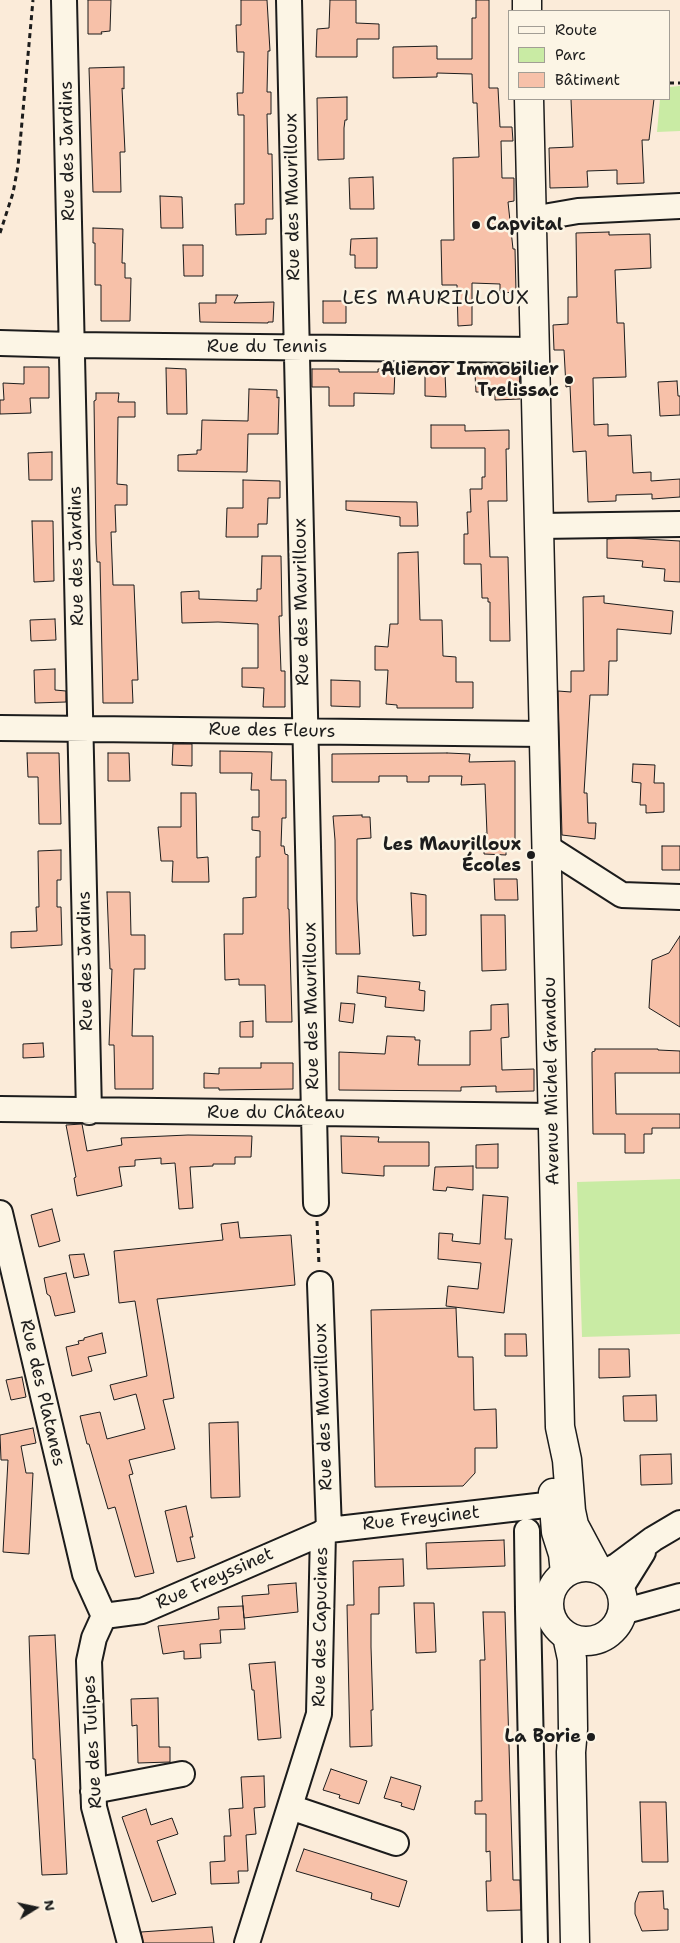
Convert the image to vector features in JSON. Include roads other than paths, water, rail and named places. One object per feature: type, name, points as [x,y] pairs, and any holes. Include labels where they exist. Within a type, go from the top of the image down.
[{"type":"main road","name":"Avenue Michel Grandou","points":[[529,100],[560,1427],[567,1460],[570,1511],[574,1525],[611,1585]]},
{"type":"main road","name":"Avenue Michel Grandou","points":[[560,1427],[551,1460],[556,1532],[563,1554],[565,1573]]},
{"type":"main road","points":[[580,1567],[611,1585],[618,1622],[604,1636],[580,1638],[558,1629],[552,1619],[539,1608],[565,1573],[580,1567]]},
{"type":"main road","points":[[575,1943],[571,1752],[580,1638]]},
{"type":"street","name":"Rue des Jardins","points":[[64,0],[90,1112]]},
{"type":"street","name":"Rue des Maurilloux","points":[[288,0],[316,1203]]},
{"type":"street","points":[[532,219],[578,211],[680,206]]},
{"type":"street","name":"Rue du Tennis","points":[[0,343],[535,350]]},
{"type":"street","points":[[539,526],[680,524]]},
{"type":"street","name":"Rue des Fleurs","points":[[0,728],[544,734]]},
{"type":"street","points":[[547,847],[622,895],[680,896]]},
{"type":"street","name":"Rue du Château","points":[[0,1109],[90,1112],[553,1116]]},
{"type":"street","name":"Rue des Platanes","points":[[0,1213],[85,1574],[104,1616]]},
{"type":"street","name":"Rue des Maurilloux","points":[[320,1284],[326,1531]]},
{"type":"street","points":[[554,1504],[584,1544]]},
{"type":"street","name":"Rue Freycinet","points":[[326,1531],[554,1504]]},
{"type":"street","points":[[520,1508],[543,1519],[556,1532]]},
{"type":"street","points":[[611,1585],[636,1561],[653,1539],[680,1523]]},
{"type":"street","name":"Rue Freyssinet","points":[[104,1616],[142,1611],[326,1531]]},
{"type":"street","name":"Rue des Capucines","points":[[247,1943],[319,1714],[326,1531]]},
{"type":"street","points":[[526,1531],[539,1608],[535,1943]]},
{"type":"street","points":[[611,1585],[680,1596]]},
{"type":"street","name":"Rue des Tulipes","points":[[104,1616],[94,1638],[90,1661],[94,1807],[130,1943]]},
{"type":"street","points":[[94,1791],[182,1774]]},
{"type":"street","points":[[290,1808],[396,1843]]},
{"type":"place","name":"Capvital","points":[[476,225]]},
{"type":"place","name":"Alienor Immobilier Trelissac","points":[[569,380]]},
{"type":"place","name":"Les Maurilloux Écoles","points":[[531,855]]},
{"type":"place","name":"La Borie","points":[[591,1737]]},
{"type":"district","name":"LES MAURILLOUX","points":[[436,299]]}]
